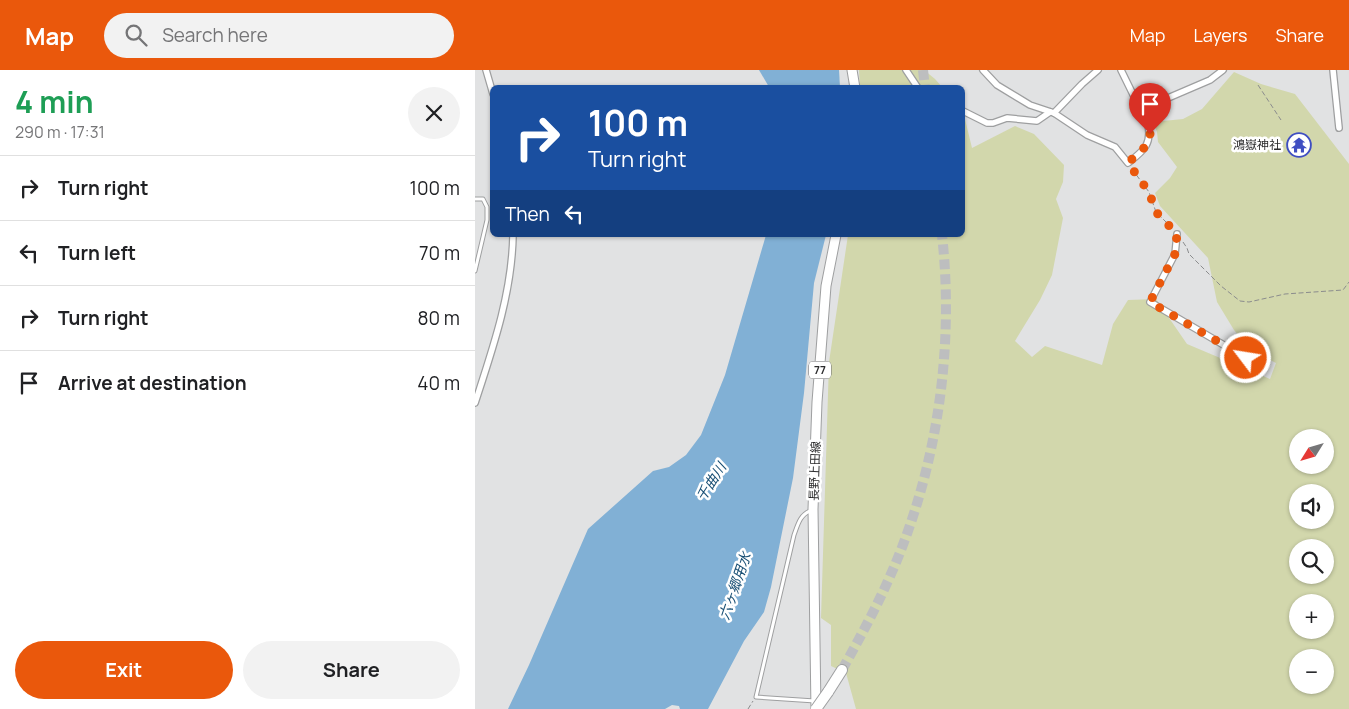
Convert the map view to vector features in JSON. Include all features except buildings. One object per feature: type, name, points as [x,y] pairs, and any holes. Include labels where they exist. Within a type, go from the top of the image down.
[{"type":"highway","points":[[816,706],[828,692],[842,670]]},
{"type":"main road","points":[[853,70],[855,85]]},
{"type":"main road","name":"長野上田線","points":[[816,706],[813,510],[817,402],[825,286],[836,237]]},
{"type":"street","points":[[486,70],[490,85]]},
{"type":"street","points":[[905,70],[915,85]]},
{"type":"street","points":[[983,70],[997,85],[1030,105],[1052,113],[1087,135],[1115,147],[1128,163],[1148,144],[1150,134],[1149,124],[1140,110],[1121,70]]},
{"type":"street","points":[[965,111],[984,123],[990,124],[1007,118],[1037,121],[1052,113],[1098,70]]},
{"type":"street","points":[[1140,110],[1210,80],[1223,70]]},
{"type":"street","points":[[1333,70],[1339,128]]},
{"type":"street","points":[[1177,234],[1175,254],[1150,302],[1246,358]]},
{"type":"street","points":[[475,403],[504,306],[509,284],[513,237]]},
{"type":"lane","points":[[475,199],[483,199],[487,207],[487,220],[475,271]]},
{"type":"lane","points":[[813,510],[805,513],[799,520],[794,534],[756,697],[816,706]]},
{"type":"path","points":[[1258,85],[1281,120]]},
{"type":"path","points":[[1128,163],[1149,192],[1156,212],[1177,234],[1189,254],[1221,286],[1240,301],[1249,302],[1285,294],[1343,290],[1349,282]]},
{"type":"path","points":[[747,709],[756,697]]},
{"type":"green space","points":[[859,70],[924,70],[940,85],[860,85]]},
{"type":"green space","points":[[1234,72],[1261,84],[1295,94],[1349,164],[1349,709],[856,709],[846,673],[831,666],[831,625],[821,618],[829,362],[848,237],[965,237],[965,119],[972,148],[1015,126],[1034,134],[1064,165],[1063,182],[1056,199],[1063,218],[1052,275],[1040,300],[1015,341],[1032,357],[1045,346],[1102,365],[1113,324],[1128,300],[1156,299],[1187,344],[1270,379],[1276,363],[1252,351],[1234,330],[1217,302],[1208,258],[1160,206],[1155,193],[1170,178],[1177,167],[1158,142],[1153,122],[1183,119],[1202,109]]},
{"type":"water","points":[[759,70],[839,70],[840,85],[768,85]]},
{"type":"water","points":[[765,237],[826,237],[814,283],[804,393],[793,478],[771,587],[764,612],[744,641],[708,709],[680,709],[679,706],[672,705],[665,709],[508,709],[588,529],[653,471],[669,467],[686,455],[701,435],[725,375]]},
{"type":"tunnel","points":[[923,70],[925,85]]},
{"type":"tunnel","points":[[842,670],[877,605],[904,542],[918,500],[929,457],[938,413],[946,324],[942,237]]},
{"type":"place","name":"鴻嶽神社","points":[[1299,145]]},
{"type":"route","points":[[1150,134],[1148,144],[1141,153],[1128,163],[1149,192],[1156,212],[1177,234],[1175,254],[1150,302],[1246,358]]},
{"type":"water label","name":"千曲川","points":[[711,482]]},
{"type":"water label","name":"六ヶ郷用水","points":[[735,586]]}]
